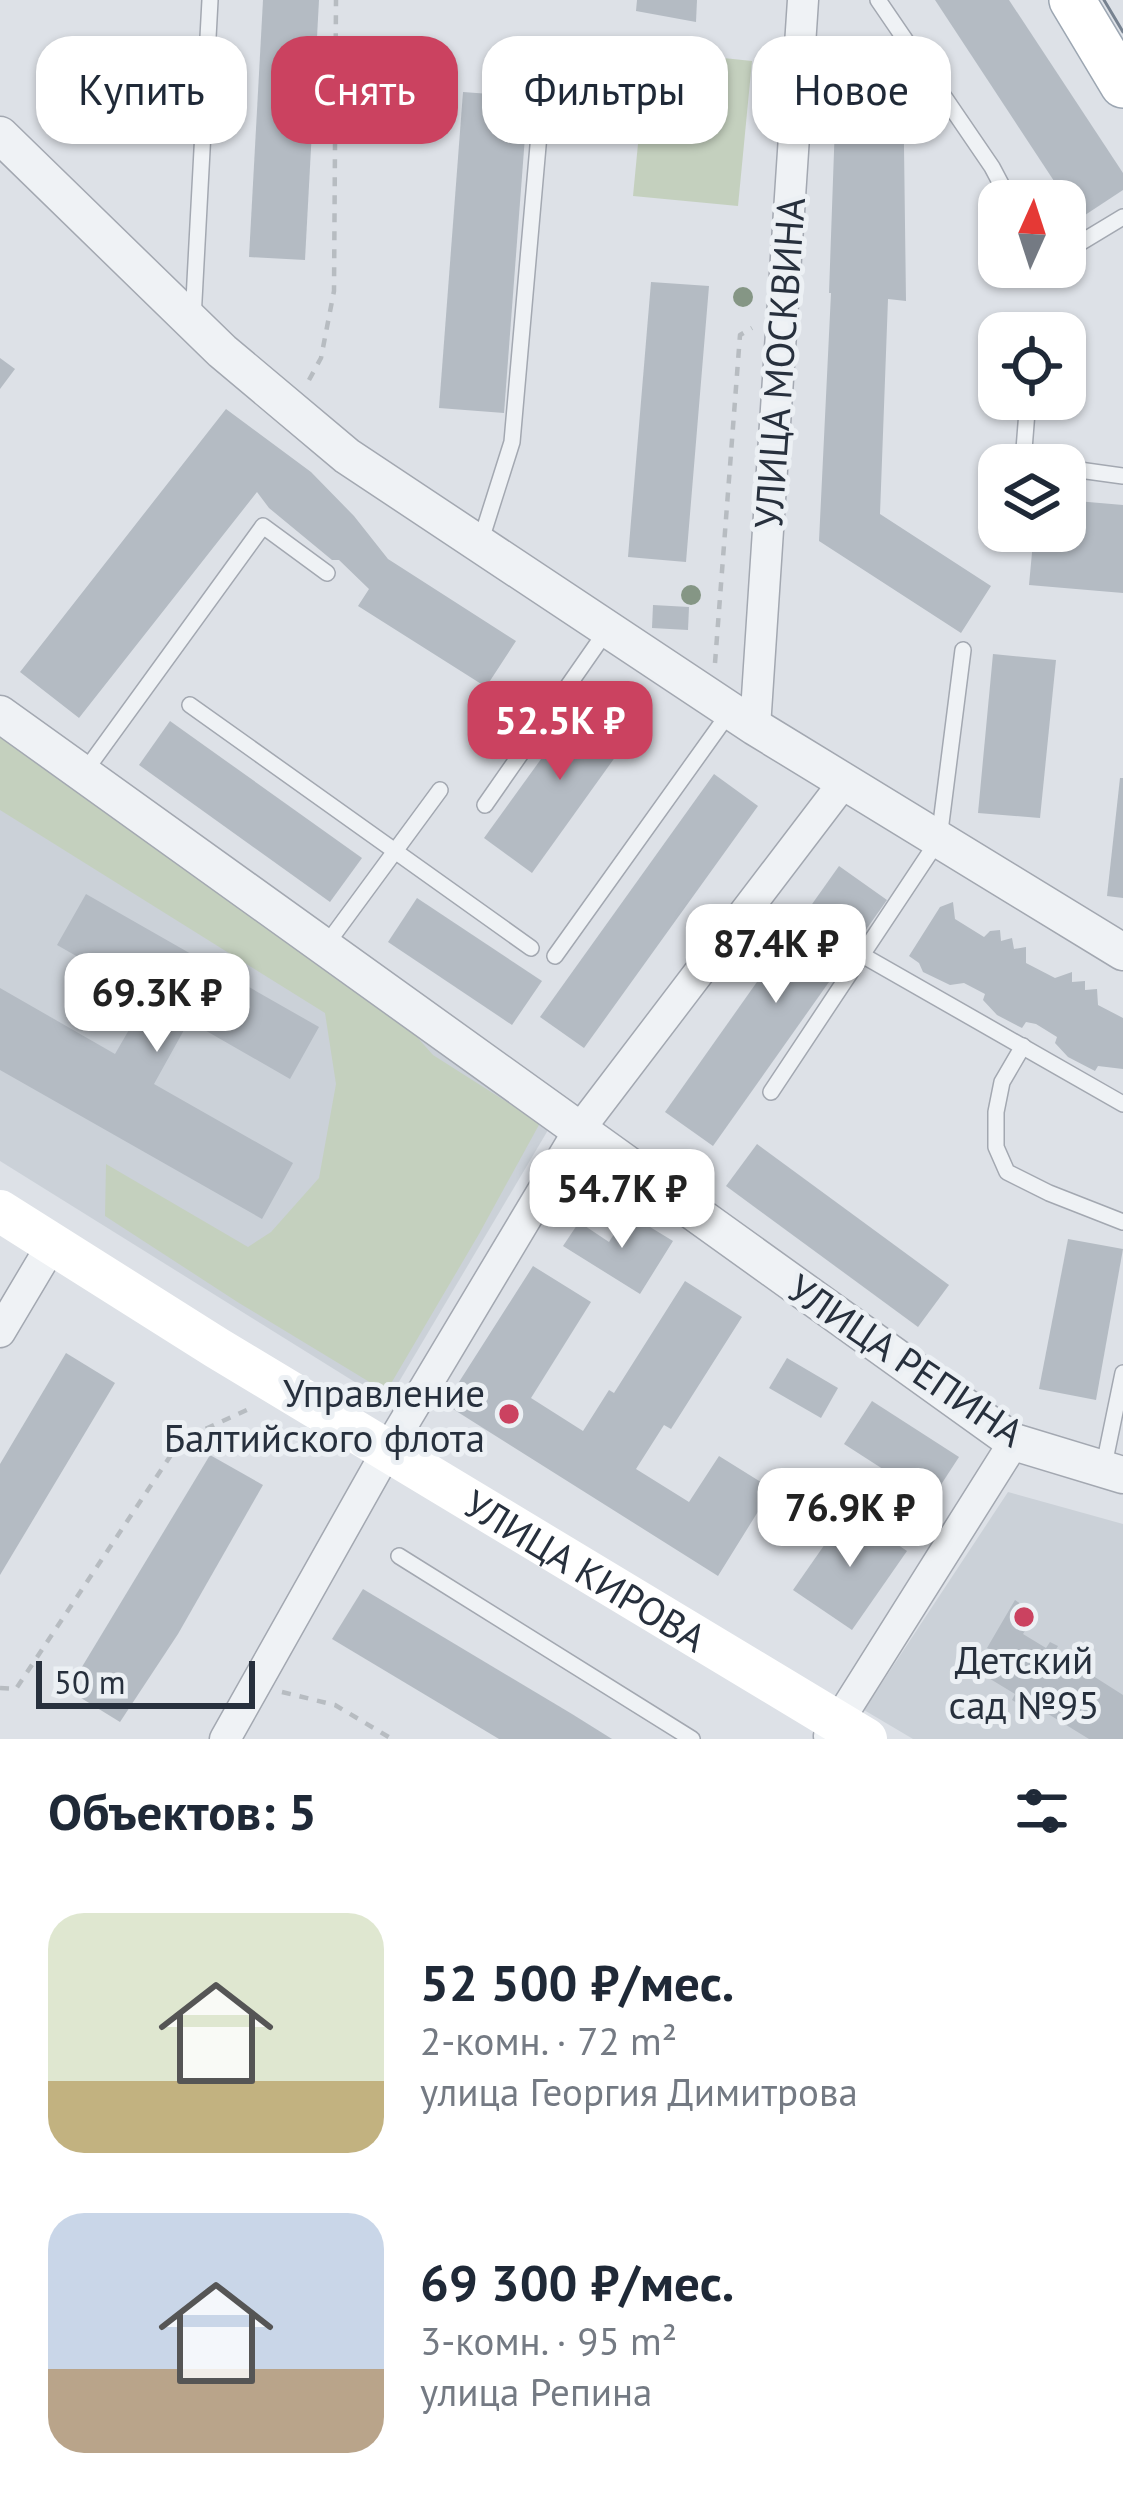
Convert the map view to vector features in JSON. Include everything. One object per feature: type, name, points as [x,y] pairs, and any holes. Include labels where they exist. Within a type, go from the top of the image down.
[{"type":"main road","points":[[1072,0],[1123,85]]},
{"type":"main road","name":"УЛИЦА КИРОВА","points":[[0,1210],[843,1733]]},
{"type":"street","name":"УЛИЦА МОСКВИНА","points":[[743,718],[803,0]]},
{"type":"street","points":[[0,135],[193,322],[347,456],[743,718],[1123,952]]},
{"type":"street","name":"УЛИЦА РЕПИНА","points":[[0,714],[1015,1442],[1113,1472]]},
{"type":"street","points":[[225,1739],[387,1450],[579,1130],[844,782]]},
{"type":"street","points":[[0,1332],[52,1243]]},
{"type":"street","points":[[843,1733],[1015,1442]]},
{"type":"lane","points":[[193,322],[210,0]]},
{"type":"lane","points":[[878,0],[999,180]]},
{"type":"lane","points":[[479,545],[512,442],[538,144]]},
{"type":"lane","points":[[1086,239],[1123,217]]},
{"type":"lane","points":[[1086,471],[1123,476]]},
{"type":"lane","points":[[83,774],[263,526],[328,574]]},
{"type":"lane","points":[[485,805],[607,630]]},
{"type":"lane","points":[[771,1092],[939,839],[963,650]]},
{"type":"lane","points":[[190,705],[531,948]]},
{"type":"lane","points":[[555,956],[743,718]]},
{"type":"lane","points":[[324,947],[440,790]]},
{"type":"lane","points":[[862,955],[1123,1104]]},
{"type":"lane","points":[[1023,1046],[1002,1082],[996,1112],[995,1147],[1007,1172],[1123,1222]]},
{"type":"lane","points":[[1113,1472],[1123,1373]]},
{"type":"lane","points":[[399,1556],[692,1739]]},
{"type":"path","points":[[292,411],[321,358],[334,291],[337,0]]},
{"type":"path","points":[[0,1688],[16,1689],[181,1440],[256,1406]]},
{"type":"path","points":[[255,1685],[335,1706],[392,1739]]},
{"type":"shaded area","points":[[0,743],[551,1125],[387,1402],[0,1161]]},
{"type":"shaded area","name":"Детский сад №95","points":[[1008,1492],[1123,1524],[1123,1739],[913,1739],[864,1710]]},
{"type":"green space","points":[[728,58],[752,61],[738,206],[633,196],[638,144],[728,144]]},
{"type":"green space","points":[[0,732],[386,1002],[433,1055],[540,1123],[386,1392],[105,1216],[106,1164],[248,1247],[271,1232],[319,1178],[336,1084],[325,1013],[0,810]]},
{"type":"building","points":[[263,0],[319,0],[317,36],[271,36],[271,144],[311,144],[305,260],[249,257]]},
{"type":"building","points":[[637,0],[697,0],[696,22],[636,11]]},
{"type":"building","points":[[935,0],[1009,0],[1123,173],[1123,190],[1086,214],[1086,180],[1053,180]]},
{"type":"building","points":[[463,92],[482,93],[482,144],[524,144],[504,413],[439,408]]},
{"type":"building","points":[[834,144],[904,144],[906,301],[888,299],[880,514],[991,586],[961,633],[819,541]]},
{"type":"building","points":[[651,282],[709,286],[686,562],[628,557]]},
{"type":"building","points":[[0,358],[15,369],[0,389]]},
{"type":"building","points":[[226,409],[311,472],[388,559],[516,641],[486,687],[358,606],[369,589],[339,560],[332,560],[269,508],[257,492],[79,718],[20,672]]},
{"type":"building","points":[[1086,502],[1123,505],[1123,593],[1029,585],[1032,552],[1086,552]]},
{"type":"building","points":[[653,605],[689,607],[688,630],[652,628]]},
{"type":"building","points":[[993,654],[1056,660],[1040,818],[978,813]]},
{"type":"building","points":[[588,694],[636,728],[532,873],[484,838]]},
{"type":"building","points":[[170,721],[362,858],[330,902],[139,765]]},
{"type":"building","points":[[714,774],[758,806],[584,1048],[540,1017]]},
{"type":"building","points":[[1123,778],[1123,898],[1107,896]]},
{"type":"building","points":[[839,866],[887,900],[713,1146],[665,1112]]},
{"type":"building","points":[[86,894],[319,1027],[290,1079],[189,1021],[154,1084],[293,1163],[262,1219],[0,1070],[0,988],[115,1054],[148,997],[57,945]]},
{"type":"building","points":[[417,898],[542,981],[512,1025],[388,942]]},
{"type":"building","points":[[953,902],[955,919],[984,937],[1000,930],[1001,941],[1012,938],[1014,949],[1026,947],[1026,963],[1055,978],[1072,972],[1072,982],[1085,981],[1085,990],[1097,989],[1098,1005],[1123,1018],[1123,1069],[1098,1066],[1095,1071],[1068,1057],[1055,1043],[1057,1037],[1036,1024],[1026,1022],[1022,1028],[997,1015],[983,1000],[985,994],[923,972],[909,956],[940,907]]},
{"type":"building","points":[[757,1144],[949,1285],[918,1327],[726,1186]]},
{"type":"building","points":[[627,1213],[673,1241],[640,1294],[563,1246],[579,1222],[609,1242]]},
{"type":"building","points":[[1068,1239],[1123,1249],[1096,1400],[1039,1389]]},
{"type":"building","name":"Управление Балтийского флота","points":[[533,1266],[591,1302],[531,1398],[583,1431],[609,1390],[614,1393],[685,1281],[742,1317],[671,1429],[664,1425],[636,1469],[689,1502],[719,1456],[772,1489],[718,1576],[445,1404]]},
{"type":"building","points":[[66,1353],[115,1383],[0,1575],[0,1464]]},
{"type":"building","points":[[787,1358],[838,1388],[821,1418],[769,1388]]},
{"type":"building","points":[[872,1401],[959,1457],[931,1500],[844,1444]]},
{"type":"building","points":[[210,1455],[263,1485],[178,1634],[120,1722],[68,1690]]},
{"type":"building","points":[[848,1511],[907,1551],[852,1630],[793,1590]]},
{"type":"building","points":[[363,1589],[612,1739],[499,1739],[332,1639]]},
{"type":"building","points":[[1015,1600],[1036,1614],[1023,1634],[1046,1648],[1050,1642],[1058,1646],[1054,1653],[1065,1660],[1069,1654],[1123,1695],[1123,1739],[1089,1739],[1027,1701],[1024,1707],[1012,1700],[1015,1694],[982,1674],[995,1652],[987,1648]]},
{"type":"tram line","points":[[1104,0],[1123,32]]},
{"type":"place","name":"Управление Балтийского флота","points":[[509,1414]]},
{"type":"place","name":"Детский сад №95","points":[[1024,1617]]}]
